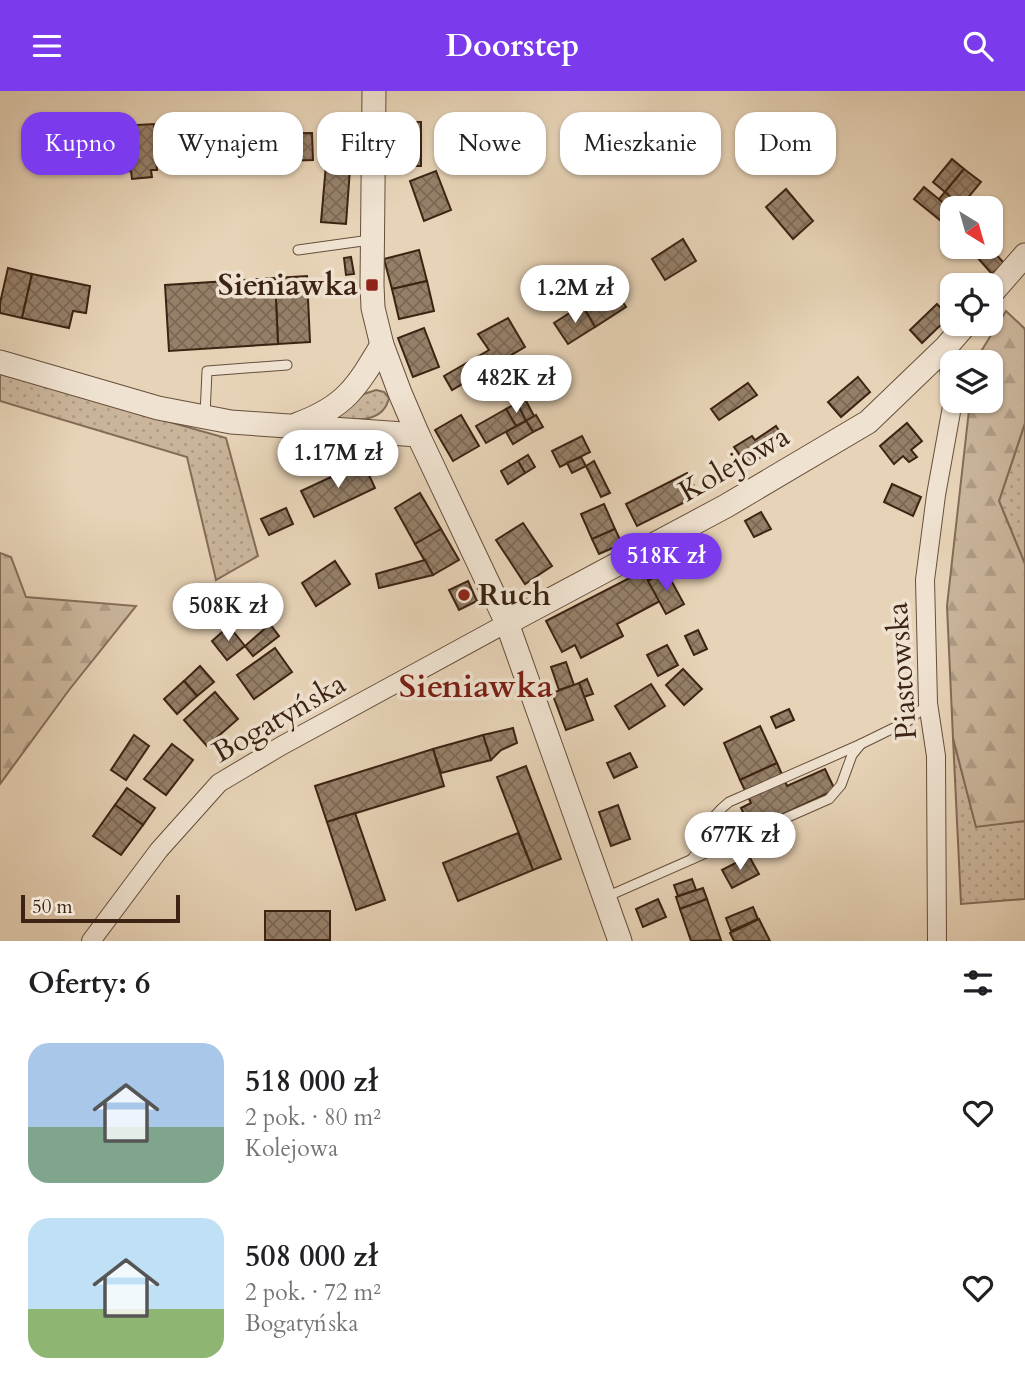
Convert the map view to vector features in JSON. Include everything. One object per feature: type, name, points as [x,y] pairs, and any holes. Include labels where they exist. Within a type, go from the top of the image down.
[{"type":"street","points":[[374,91],[373,308],[382,345],[418,435],[507,623],[620,941]]},
{"type":"street","points":[[1003,280],[1025,255]]},
{"type":"street","name":"Kolejowa","points":[[507,623],[726,506],[868,422],[956,336]]},
{"type":"street","points":[[290,427],[318,417],[346,398],[382,345]]},
{"type":"street","points":[[0,362],[158,408],[231,422],[418,435]]},
{"type":"street","name":"Piastowska","points":[[937,941],[936,756],[928,703],[925,580],[936,495],[951,413]]},
{"type":"street","name":"Bogatyńska","points":[[90,941],[159,850],[219,783],[281,746],[507,623]]},
{"type":"lane","points":[[298,250],[372,240]]},
{"type":"lane","points":[[205,417],[207,371],[286,365]]},
{"type":"lane","points":[[691,860],[700,850],[716,813],[729,802],[908,721],[928,703]]},
{"type":"lane","points":[[604,897],[829,799],[841,785],[852,755],[861,744]]},
{"type":"green space","points":[[1006,311],[1025,329],[1025,423],[999,501],[1025,564],[1025,821],[976,827],[953,738],[947,606],[969,413],[1003,413],[1003,350],[982,350],[990,336],[1003,336],[1003,316]]},
{"type":"green space","points":[[0,374],[226,438],[258,556],[216,580],[187,457],[0,401]]},
{"type":"green space","points":[[376,390],[384,392],[389,398],[381,412],[367,419],[333,419],[361,395]]},
{"type":"green space","points":[[1025,423],[1025,564],[999,501]]},
{"type":"green space","points":[[0,553],[11,557],[26,597],[136,606],[69,690],[0,784]]},
{"type":"green space","points":[[953,738],[976,826],[1025,821],[1025,899],[961,904]]},
{"type":"building","points":[[420,122],[421,122],[420,166]]},
{"type":"building","points":[[153,124],[153,170],[152,177],[132,179],[132,175],[139,175],[139,125]]},
{"type":"building","points":[[303,133],[312,133],[313,160],[303,160]]},
{"type":"building","points":[[952,159],[964,169],[945,192],[933,182]]},
{"type":"building","points":[[964,169],[981,182],[969,196],[950,196],[945,192]]},
{"type":"building","points":[[434,172],[451,210],[424,221],[410,181]]},
{"type":"building","points":[[325,175],[350,175],[346,224],[321,222]]},
{"type":"building","points":[[924,187],[940,200],[940,220],[914,199]]},
{"type":"building","points":[[786,189],[813,221],[793,239],[766,207]]},
{"type":"building","points":[[683,239],[696,261],[665,280],[652,259]]},
{"type":"building","points":[[419,250],[427,281],[392,289],[384,259]]},
{"type":"building","points":[[351,257],[354,274],[346,275],[344,258]]},
{"type":"building","points":[[979,259],[1000,259],[1004,263],[991,273]]},
{"type":"building","points":[[8,268],[32,274],[22,318],[0,313]]},
{"type":"building","points":[[32,274],[90,286],[86,313],[73,311],[69,328],[22,318]]},
{"type":"building","points":[[307,276],[310,342],[278,344],[275,278]]},
{"type":"building","points":[[275,278],[278,344],[169,351],[165,285]]},
{"type":"building","points":[[427,281],[434,311],[399,319],[392,289]]},
{"type":"building","points":[[612,286],[626,307],[595,327],[582,305]]},
{"type":"building","points":[[937,304],[940,307],[940,326],[922,343],[910,330]]},
{"type":"building","points":[[582,305],[595,327],[568,344],[554,323]]},
{"type":"building","points":[[508,318],[525,347],[452,390],[444,376],[489,350],[478,334]]},
{"type":"building","points":[[424,328],[439,367],[413,377],[398,338]]},
{"type":"building","points":[[858,377],[870,392],[841,417],[828,402]]},
{"type":"building","points":[[541,381],[547,393],[531,400],[526,388]]},
{"type":"building","points":[[748,383],[757,395],[719,420],[711,409]]},
{"type":"building","points":[[525,399],[534,416],[526,421],[517,403]]},
{"type":"building","points":[[517,403],[526,421],[516,426],[506,409]]},
{"type":"building","points":[[506,409],[516,426],[486,443],[476,426]]},
{"type":"building","points":[[461,415],[479,446],[453,461],[435,430]]},
{"type":"building","points":[[536,415],[543,427],[533,432],[526,421]]},
{"type":"building","points":[[526,421],[533,432],[513,444],[506,432]]},
{"type":"building","points":[[907,423],[922,441],[911,450],[917,457],[909,462],[903,456],[894,464],[880,446]]},
{"type":"building","points":[[776,426],[786,441],[747,466],[734,447],[752,436],[755,440]]},
{"type":"building","points":[[582,436],[590,452],[560,467],[552,451]]},
{"type":"building","points":[[528,455],[535,467],[525,473],[518,461]]},
{"type":"building","points":[[581,457],[586,466],[572,473],[567,463]]},
{"type":"building","points":[[518,461],[525,473],[508,484],[501,471]]},
{"type":"building","points":[[594,461],[610,493],[601,497],[586,466]]},
{"type":"building","points":[[363,462],[375,488],[314,517],[301,491]]},
{"type":"building","points":[[687,473],[699,495],[637,526],[626,504]]},
{"type":"building","points":[[892,484],[921,497],[913,516],[884,502]]},
{"type":"building","points":[[420,493],[441,529],[415,544],[395,508]]},
{"type":"building","points":[[604,504],[615,529],[592,539],[581,514]]},
{"type":"building","points":[[286,508],[293,524],[269,535],[261,519]]},
{"type":"building","points":[[761,512],[771,529],[754,537],[745,521]]},
{"type":"building","points":[[523,523],[552,566],[525,584],[496,540]]},
{"type":"building","points":[[441,529],[459,560],[433,575],[415,544]]},
{"type":"building","points":[[615,529],[622,544],[599,554],[592,539]]},
{"type":"building","points":[[425,560],[433,575],[379,588],[376,574]]},
{"type":"building","points":[[335,561],[350,584],[316,606],[302,583]]},
{"type":"building","points":[[643,571],[660,601],[617,624],[623,636],[581,658],[575,645],[562,652],[546,621]]},
{"type":"building","points":[[666,571],[684,604],[666,614],[648,581]]},
{"type":"building","points":[[468,581],[477,601],[459,610],[449,590]]},
{"type":"building","points":[[270,624],[279,636],[253,656],[245,646]]},
{"type":"building","points":[[229,626],[245,646],[227,660],[212,641]]},
{"type":"building","points":[[698,630],[707,649],[694,655],[685,636]]},
{"type":"building","points":[[667,645],[678,665],[658,676],[647,655]]},
{"type":"building","points":[[275,648],[292,672],[254,699],[237,675]]},
{"type":"building","points":[[566,662],[574,685],[559,690],[551,667]]},
{"type":"building","points":[[200,666],[214,682],[197,696],[184,681]]},
{"type":"building","points":[[683,669],[702,689],[684,705],[666,685]]},
{"type":"building","points":[[587,679],[593,694],[584,697],[579,683]]},
{"type":"building","points":[[184,681],[197,696],[177,714],[164,699]]},
{"type":"building","points":[[579,683],[593,720],[566,730],[552,693]]},
{"type":"building","points":[[651,684],[665,706],[629,729],[615,706]]},
{"type":"building","points":[[215,692],[238,719],[207,746],[184,720]]},
{"type":"building","points":[[789,709],[794,720],[776,728],[771,717]]},
{"type":"building","points":[[760,726],[777,763],[740,780],[724,743]]},
{"type":"building","points":[[513,728],[517,743],[501,750],[491,760],[483,735]]},
{"type":"building","points":[[134,735],[149,746],[126,780],[111,770]]},
{"type":"building","points":[[483,735],[491,760],[441,773],[433,749]]},
{"type":"building","points":[[172,744],[193,760],[166,795],[144,779]]},
{"type":"building","points":[[433,749],[444,786],[327,822],[315,786]]},
{"type":"building","points":[[630,753],[637,767],[614,778],[607,763]]},
{"type":"building","points":[[777,763],[787,786],[825,769],[835,790],[751,829],[741,808],[751,803],[740,780]]},
{"type":"building","points":[[526,766],[561,859],[533,870],[497,777]]},
{"type":"building","points":[[127,788],[155,808],[143,825],[115,805]]},
{"type":"building","points":[[115,805],[143,825],[121,855],[93,836]]},
{"type":"building","points":[[618,805],[630,839],[611,846],[599,812]]},
{"type":"building","points":[[355,813],[385,900],[356,910],[327,822]]},
{"type":"building","points":[[518,833],[533,870],[458,901],[443,863]]},
{"type":"building","points":[[749,856],[759,874],[732,888],[722,870]]},
{"type":"building","points":[[692,879],[696,890],[678,896],[674,885]]},
{"type":"building","points":[[703,888],[707,899],[680,909],[676,897]]},
{"type":"building","points":[[658,899],[666,917],[643,927],[636,909]]},
{"type":"building","points":[[707,899],[721,940],[691,941],[680,909]]},
{"type":"building","points":[[753,907],[758,919],[731,931],[726,918]]},
{"type":"building","points":[[265,911],[330,911],[330,940],[265,940]]},
{"type":"building","points":[[759,919],[770,941],[734,941],[730,933]]},
{"type":"place","name":"Sieniawka","points":[[372,285]]},
{"type":"place","name":"Ruch","points":[[464,595]]},
{"type":"district","name":"Sieniawka","points":[[476,686]]}]
